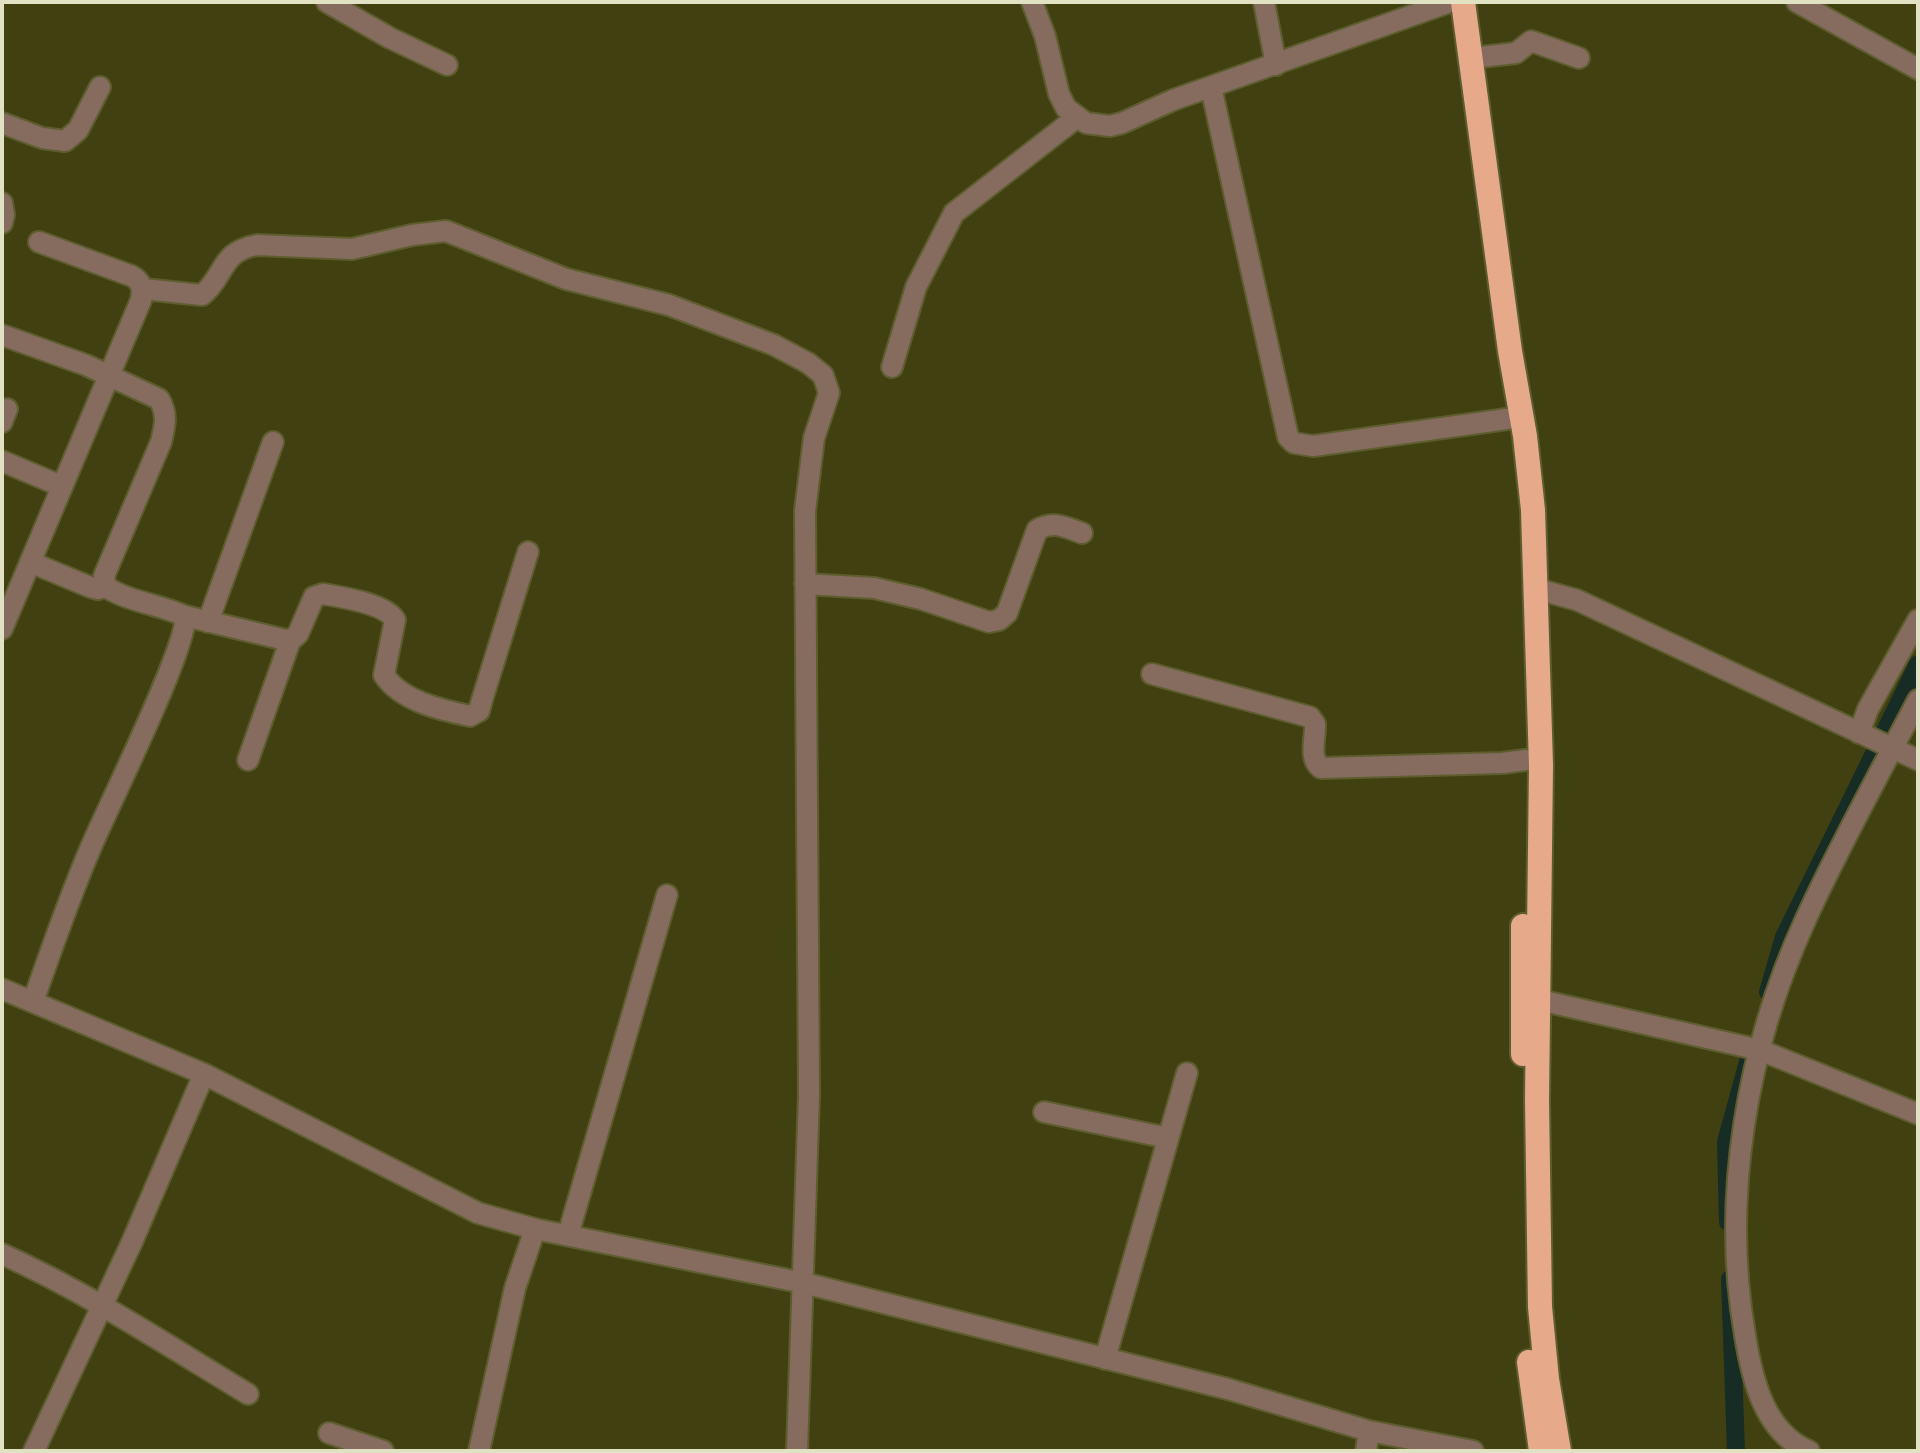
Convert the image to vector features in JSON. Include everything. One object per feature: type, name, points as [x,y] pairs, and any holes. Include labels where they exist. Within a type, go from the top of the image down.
[{"type":"highway","points":[[1447,2],[1507,419],[1520,551],[1531,998],[1537,1100],[1540,1307],[1547,1379],[1559,1451]]},
{"type":"highway","points":[[1463,2],[1533,510],[1541,765],[1531,998],[1525,1303],[1530,1383],[1541,1451]]},
{"type":"street","points":[[327,2],[390,38],[447,65]]},
{"type":"street","points":[[1032,2],[1066,108],[1076,118],[1097,125],[1122,123],[1173,100],[1447,2]]},
{"type":"street","points":[[1264,2],[1276,65]]},
{"type":"street","points":[[1797,2],[1918,69]]},
{"type":"street","points":[[1471,58],[1516,53],[1531,41],[1579,58]]},
{"type":"street","points":[[2,123],[42,138],[65,141],[78,130],[100,87]]},
{"type":"street","points":[[1211,87],[1288,437],[1294,443],[1313,446],[1507,419]]},
{"type":"street","points":[[892,367],[916,287],[954,213],[1076,118]]},
{"type":"street","points":[[2,203],[2,223]]},
{"type":"street","points":[[143,289],[202,295],[225,261],[245,247],[352,249],[422,233],[446,231],[566,279],[669,305],[774,345],[808,363],[823,375],[829,393],[814,438],[806,497],[809,1094],[797,1451]]},
{"type":"street","points":[[2,629],[143,289],[132,276],[39,242]]},
{"type":"street","points":[[2,335],[107,374],[159,399],[165,409],[166,423],[152,464],[107,566],[104,576],[106,587]]},
{"type":"street","points":[[208,622],[273,442]]},
{"type":"street","points":[[2,461],[61,486]]},
{"type":"street","points":[[805,584],[874,588],[921,599],[989,622],[999,620],[1007,613],[1037,530],[1055,523],[1082,533]]},
{"type":"street","points":[[248,760],[290,641],[298,634],[314,597],[323,594],[391,613],[395,620],[384,675],[392,687],[403,694],[470,716],[479,711],[528,552]]},
{"type":"street","points":[[30,562],[90,587],[106,587],[185,616],[290,641]]},
{"type":"street","points":[[1537,589],[1577,600],[1918,760]]},
{"type":"street","points":[[33,1002],[91,848],[173,662],[186,625],[185,616]]},
{"type":"street","points":[[1859,733],[1868,709],[1918,620]]},
{"type":"street","points":[[1152,674],[1310,717],[1315,724],[1313,756],[1315,764],[1321,768],[1526,760]]},
{"type":"street","points":[[1809,1451],[1783,1435],[1765,1407],[1750,1363],[1740,1302],[1737,1176],[1744,1125],[1760,1050],[1782,979],[1804,923],[1918,700]]},
{"type":"street","points":[[568,1235],[667,895]]},
{"type":"street","points":[[2,989],[204,1074],[478,1213],[535,1229],[804,1283],[1228,1389],[1367,1441],[1473,1451]]},
{"type":"street","points":[[1531,998],[1760,1050],[1918,1114]]},
{"type":"street","points":[[1105,1359],[1187,1073]]},
{"type":"street","points":[[34,1451],[145,1214],[204,1074]]},
{"type":"street","points":[[1044,1112],[1168,1138]]},
{"type":"street","points":[[486,1449],[515,1288],[535,1229]]},
{"type":"street","points":[[2,1254],[46,1273],[101,1304],[248,1394]]},
{"type":"street","points":[[329,1433],[383,1451]]},
{"type":"waterway","points":[[1768,992],[1784,937],[1918,664]]},
{"type":"waterway","points":[[1728,1222],[1726,1142],[1748,1062]]},
{"type":"waterway","points":[[1730,1279],[1736,1451]]}]
